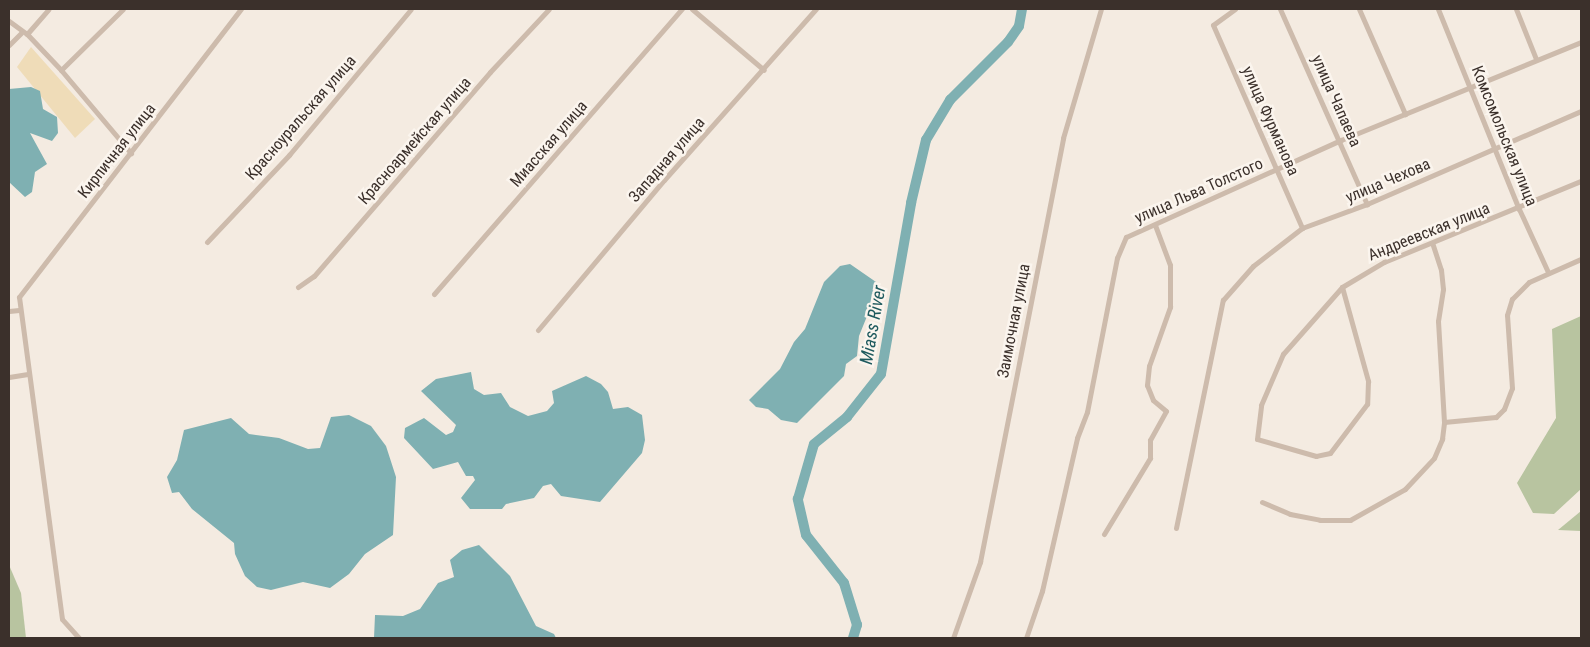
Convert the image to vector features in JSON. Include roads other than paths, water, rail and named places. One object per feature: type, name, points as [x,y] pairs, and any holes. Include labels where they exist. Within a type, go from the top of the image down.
[{"type":"street","points":[[9,46],[49,9]]},
{"type":"street","points":[[61,70],[123,9]]},
{"type":"street","name":"Кирпичная улица","points":[[19,310],[19,297],[241,9]]},
{"type":"street","name":"Красноуральская улица","points":[[207,242],[289,155],[411,9]]},
{"type":"street","name":"Красноармейская улица","points":[[298,287],[314,276],[490,72],[549,9]]},
{"type":"street","name":"Миасская улица","points":[[434,294],[682,9]]},
{"type":"street","points":[[692,9],[764,70]]},
{"type":"street","name":"Западная улица","points":[[538,330],[664,180],[764,70],[816,9]]},
{"type":"street","name":"Заимочная улица","points":[[953,638],[980,562],[1063,138],[1101,9]]},
{"type":"street","name":"улица Фурманова","points":[[1235,9],[1213,26],[1278,169],[1302,228]]},
{"type":"street","name":"улица Чапаева","points":[[1280,9],[1341,140],[1367,204]]},
{"type":"street","points":[[1359,9],[1405,114]]},
{"type":"street","name":"Комсомольская улица","points":[[1438,9],[1472,87],[1518,209],[1548,272]]},
{"type":"street","points":[[1516,9],[1536,59]]},
{"type":"street","points":[[9,22],[24,33],[61,70],[131,152]]},
{"type":"street","name":"улица Льва Толстого","points":[[1026,638],[1042,591],[1078,438],[1087,412],[1117,258],[1126,237],[1341,140],[1581,42]]},
{"type":"street","name":"улица Чехова","points":[[1176,528],[1224,300],[1253,266],[1302,228],[1367,204],[1581,111]]},
{"type":"street","name":"Андреевская улица","points":[[1342,287],[1368,381],[1367,404],[1330,452],[1316,456],[1257,439],[1261,405],[1283,354],[1342,287],[1384,262],[1518,209],[1581,181]]},
{"type":"street","points":[[1104,534],[1150,458],[1150,440],[1166,411],[1153,400],[1147,385],[1150,366],[1170,307],[1170,265],[1155,225]]},
{"type":"street","points":[[1262,502],[1290,514],[1320,520],[1350,520],[1405,489],[1434,458],[1442,440],[1444,422],[1438,321],[1441,302],[1441,270],[1432,243]]},
{"type":"street","points":[[1444,422],[1496,417],[1504,409],[1512,388],[1508,314],[1512,299],[1529,282],[1581,259]]},
{"type":"street","points":[[9,311],[19,310],[62,619],[75,638],[79,638]]},
{"type":"street","points":[[9,377],[28,374]]},
{"type":"water","points":[[31,87],[40,91],[43,109],[57,117],[58,133],[52,141],[30,133],[47,164],[35,172],[32,192],[25,197],[9,182],[9,89]]},
{"type":"water","points":[[850,264],[876,282],[874,299],[859,336],[857,356],[846,364],[844,376],[797,423],[781,420],[768,409],[756,407],[749,400],[780,369],[794,342],[805,329],[824,282],[840,266]]},
{"type":"water","points":[[471,372],[474,389],[484,395],[501,393],[510,407],[528,416],[547,411],[554,403],[552,391],[586,376],[601,384],[608,392],[613,409],[628,407],[642,415],[645,440],[642,453],[600,502],[561,496],[551,484],[543,486],[534,498],[506,504],[502,509],[470,509],[461,498],[475,480],[473,476],[466,476],[458,462],[433,469],[404,438],[405,428],[424,418],[446,435],[453,432],[456,425],[421,391],[436,379]]},
{"type":"water","points":[[349,415],[371,426],[386,446],[396,477],[393,535],[365,554],[349,574],[330,588],[303,582],[271,590],[257,587],[245,576],[235,554],[234,543],[192,509],[179,492],[172,493],[167,477],[177,460],[184,430],[231,418],[249,434],[279,438],[308,449],[320,448],[331,417]]},
{"type":"water","points":[[479,545],[510,576],[536,626],[554,634],[556,638],[374,638],[375,615],[403,616],[420,609],[438,583],[454,577],[450,560],[462,550]]},
{"type":"waterway","name":"Miass River","points":[[853,638],[857,625],[844,583],[806,535],[798,499],[814,444],[847,417],[881,374],[911,203],[926,140],[950,100],[1008,42],[1019,26],[1022,9]]}]
